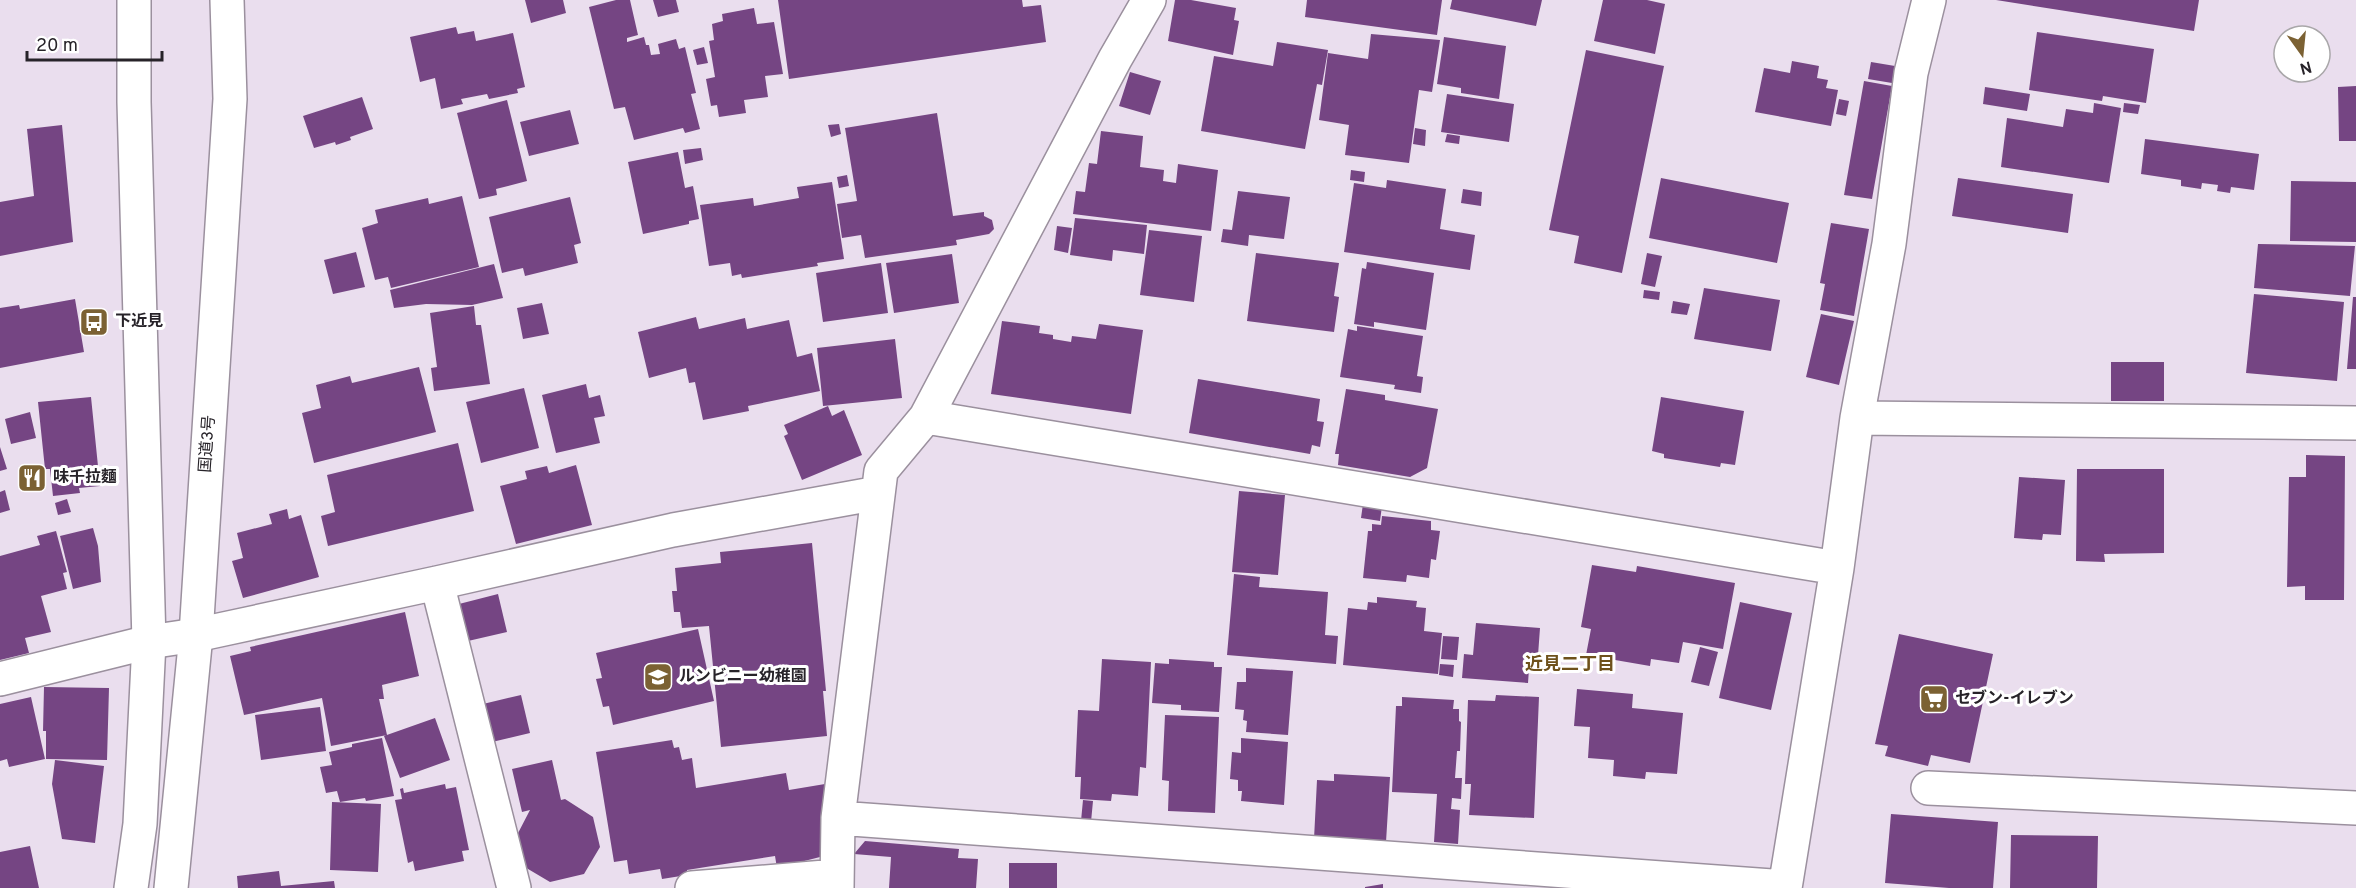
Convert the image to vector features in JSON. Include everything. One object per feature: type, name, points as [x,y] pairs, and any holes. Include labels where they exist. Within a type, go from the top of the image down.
[{"type":"main road","points":[[131,888],[140,824],[149,642],[134,102],[134,0]]},
{"type":"main road","name":"国道3号","points":[[171,888],[196,635],[230,99],[227,0]]},
{"type":"main road","points":[[692,888],[837,882],[837,818],[881,471],[926,417],[1115,59],[1149,0]]},
{"type":"main road","points":[[837,818],[1785,888],[1837,568],[1857,418],[1889,244],[1911,73],[1929,0]]},
{"type":"main road","points":[[926,417],[1837,568]]},
{"type":"main road","points":[[1857,418],[2356,423]]},
{"type":"main road","points":[[0,679],[149,642],[196,635],[437,584],[673,530],[878,493]]},
{"type":"main road","points":[[437,584],[514,888]]},
{"type":"main road","points":[[1928,789],[2356,808]]},
{"type":"building","points":[[525,0],[563,0],[566,13],[531,23]]},
{"type":"building","points":[[616,0],[630,0],[638,35],[627,38],[627,42],[644,37],[651,55],[660,54],[658,44],[676,39],[679,49],[685,47],[696,93],[691,94],[700,129],[685,133],[683,128],[634,140],[625,107],[614,109],[589,7]]},
{"type":"building","points":[[653,0],[676,0],[679,12],[658,17]]},
{"type":"building","points":[[778,0],[1022,0],[1023,7],[1041,5],[1046,42],[789,79]]},
{"type":"building","points":[[1175,0],[1191,0],[1236,8],[1234,20],[1239,21],[1233,55],[1168,41]]},
{"type":"building","points":[[1307,0],[1442,0],[1437,35],[1305,17]]},
{"type":"building","points":[[1452,0],[1542,0],[1536,26],[1450,9]]},
{"type":"building","points":[[1603,0],[1647,0],[1665,4],[1655,54],[1594,41]]},
{"type":"building","points":[[1996,0],[2199,0],[2194,31]]},
{"type":"building","points":[[754,8],[757,24],[774,22],[783,74],[765,76],[768,97],[744,100],[746,113],[719,117],[717,105],[711,106],[706,79],[715,77],[709,41],[714,40],[712,24],[723,21],[722,14]]},
{"type":"building","points":[[456,27],[458,34],[474,31],[476,41],[513,33],[525,87],[517,89],[518,93],[489,99],[487,94],[461,99],[463,104],[441,109],[435,78],[420,82],[410,37]]},
{"type":"building","points":[[2037,32],[2154,49],[2146,103],[2103,96],[2102,101],[2029,90]]},
{"type":"building","points":[[1371,34],[1440,40],[1432,92],[1419,90],[1409,163],[1345,155],[1349,125],[1319,120],[1328,53],[1368,59]]},
{"type":"building","points":[[1444,37],[1506,46],[1499,99],[1461,93],[1461,88],[1437,84]]},
{"type":"building","points":[[1277,42],[1328,50],[1322,85],[1317,84],[1305,149],[1201,131],[1214,56],[1273,66]]},
{"type":"building","points":[[704,47],[708,63],[697,65],[693,50]]},
{"type":"building","points":[[1586,50],[1664,66],[1622,273],[1574,263],[1579,236],[1549,230]]},
{"type":"building","points":[[1792,61],[1819,66],[1817,78],[1828,80],[1826,88],[1838,90],[1831,126],[1755,112],[1764,68],[1790,73]]},
{"type":"building","points":[[1871,62],[1895,66],[1892,83],[1868,79]]},
{"type":"building","points":[[1130,72],[1161,81],[1150,115],[1119,106]]},
{"type":"building","points":[[1864,81],[1892,86],[1872,199],[1844,195]]},
{"type":"building","points":[[2356,86],[2356,141],[2339,141],[2338,87]]},
{"type":"building","points":[[1985,87],[2030,94],[2027,111],[1983,104]]},
{"type":"building","points":[[1447,94],[1514,104],[1509,142],[1441,132]]},
{"type":"building","points":[[362,97],[373,129],[336,145],[335,142],[314,148],[303,116]]},
{"type":"building","points":[[1839,99],[1849,101],[1846,116],[1836,114]]},
{"type":"building","points":[[507,100],[527,181],[496,189],[497,195],[479,199],[457,113]]},
{"type":"building","points":[[2094,103],[2121,108],[2109,183],[2001,167],[2007,118],[2063,127],[2066,109],[2093,113]]},
{"type":"building","points":[[2124,103],[2140,105],[2138,114],[2123,112]]},
{"type":"building","points":[[570,110],[579,144],[529,156],[520,122]]},
{"type":"building","points":[[937,113],[953,216],[984,212],[984,216],[992,220],[994,229],[989,234],[956,240],[957,245],[865,258],[861,235],[842,238],[837,204],[857,201],[845,128]]},
{"type":"building","points":[[839,124],[841,134],[831,137],[828,125]]},
{"type":"building","points":[[62,125],[73,242],[0,256],[0,202],[34,196],[27,129]]},
{"type":"building","points":[[1415,128],[1426,130],[1425,146],[1413,144]]},
{"type":"building","points":[[1101,131],[1143,136],[1140,167],[1164,170],[1163,181],[1176,183],[1178,164],[1218,170],[1211,231],[1073,214],[1076,191],[1085,192],[1089,163],[1097,164]]},
{"type":"building","points":[[1447,134],[1460,136],[1459,144],[1445,142]]},
{"type":"building","points":[[2145,139],[2259,154],[2254,190],[2231,187],[2230,193],[2217,191],[2218,185],[2202,183],[2201,189],[2181,186],[2181,180],[2141,174]]},
{"type":"building","points":[[701,148],[703,160],[685,164],[683,150]]},
{"type":"building","points":[[678,152],[685,188],[693,186],[699,219],[689,221],[689,224],[643,234],[628,162]]},
{"type":"building","points":[[1351,170],[1365,172],[1364,182],[1350,180]]},
{"type":"building","points":[[847,175],[849,186],[839,188],[837,177]]},
{"type":"building","points":[[1661,178],[1789,203],[1777,263],[1649,238]]},
{"type":"building","points":[[1958,178],[2073,194],[2068,233],[1952,216]]},
{"type":"building","points":[[1387,180],[1446,189],[1440,229],[1475,235],[1470,270],[1344,252],[1354,183],[1386,188]]},
{"type":"building","points":[[2291,181],[2356,182],[2356,242],[2290,241]]},
{"type":"building","points":[[832,182],[844,259],[817,263],[818,266],[742,278],[741,274],[732,276],[730,263],[709,266],[700,205],[753,198],[754,206],[799,198],[797,187]]},
{"type":"building","points":[[1463,189],[1482,192],[1481,206],[1461,203]]},
{"type":"building","points":[[1238,191],[1290,197],[1284,239],[1249,235],[1248,246],[1221,242],[1223,229],[1232,230]]},
{"type":"building","points":[[462,196],[479,267],[391,288],[388,277],[375,280],[362,228],[378,223],[375,210],[428,198],[429,204]]},
{"type":"building","points":[[570,197],[581,243],[574,245],[578,263],[525,276],[523,268],[502,273],[489,217]]},
{"type":"building","points":[[1075,218],[1147,225],[1144,254],[1113,250],[1112,261],[1070,255]]},
{"type":"building","points":[[1831,223],[1869,229],[1854,316],[1820,310],[1825,284],[1820,283]]},
{"type":"building","points":[[1057,226],[1072,228],[1068,253],[1054,250]]},
{"type":"building","points":[[1149,230],[1202,236],[1194,302],[1140,295]]},
{"type":"building","points":[[2258,244],[2355,246],[2350,296],[2254,288]]},
{"type":"building","points":[[356,252],[365,287],[333,294],[324,260]]},
{"type":"building","points":[[1256,253],[1339,263],[1334,296],[1339,297],[1334,332],[1247,321]]},
{"type":"building","points":[[1647,253],[1662,256],[1655,287],[1641,284]]},
{"type":"building","points":[[952,254],[959,303],[894,313],[886,263]]},
{"type":"building","points":[[1367,262],[1434,273],[1426,330],[1374,322],[1374,327],[1354,324],[1362,268],[1366,269]]},
{"type":"building","points":[[881,263],[888,313],[823,322],[816,273]]},
{"type":"building","points":[[494,264],[503,298],[472,305],[426,304],[394,308],[390,290]]},
{"type":"building","points":[[1704,288],[1780,300],[1771,351],[1694,339]]},
{"type":"building","points":[[1644,290],[1660,292],[1659,300],[1643,298]]},
{"type":"building","points":[[2254,294],[2344,302],[2337,381],[2246,373]]},
{"type":"building","points":[[2353,297],[2356,297],[2356,369],[2347,369]]},
{"type":"building","points":[[75,299],[84,352],[0,368],[0,308],[19,305],[20,309]]},
{"type":"building","points":[[1673,301],[1690,304],[1687,315],[1671,313]]},
{"type":"building","points":[[542,303],[549,334],[523,339],[517,308]]},
{"type":"building","points":[[474,306],[476,325],[481,325],[490,384],[434,391],[431,368],[437,367],[430,313]]},
{"type":"building","points":[[1821,314],[1854,321],[1839,385],[1806,377]]},
{"type":"building","points":[[696,317],[699,329],[745,318],[747,329],[789,320],[797,357],[812,353],[820,391],[748,406],[749,411],[703,420],[695,382],[689,383],[686,368],[649,378],[638,332]]},
{"type":"building","points":[[1002,321],[1040,326],[1039,333],[1053,335],[1053,339],[1071,342],[1072,336],[1096,339],[1099,324],[1143,330],[1131,414],[991,394]]},
{"type":"building","points":[[1357,326],[1423,336],[1417,376],[1423,377],[1421,393],[1394,389],[1395,385],[1340,377],[1348,329],[1357,331]]},
{"type":"building","points":[[895,339],[902,398],[823,406],[817,348]]},
{"type":"building","points":[[2111,362],[2164,362],[2164,401],[2111,401]]},
{"type":"building","points":[[419,367],[436,432],[314,463],[302,413],[321,408],[316,385],[350,376],[352,383]]},
{"type":"building","points":[[1198,379],[1320,399],[1317,421],[1324,422],[1320,447],[1312,445],[1310,454],[1189,433]]},
{"type":"building","points":[[586,384],[589,398],[600,395],[605,416],[594,418],[600,443],[556,453],[542,395]]},
{"type":"building","points":[[524,388],[539,448],[481,463],[466,402]]},
{"type":"building","points":[[1346,389],[1385,395],[1385,400],[1438,409],[1427,468],[1410,477],[1338,465],[1339,454],[1335,454]]},
{"type":"building","points":[[91,397],[100,486],[79,488],[80,493],[53,496],[50,469],[45,469],[38,402]]},
{"type":"building","points":[[1661,397],[1744,411],[1735,465],[1721,463],[1720,467],[1664,458],[1664,454],[1652,451]]},
{"type":"building","points":[[828,406],[832,416],[844,410],[862,455],[802,480],[784,436],[788,434],[784,425]]},
{"type":"building","points":[[30,412],[36,438],[11,444],[5,419]]},
{"type":"building","points":[[458,443],[474,511],[328,546],[321,516],[335,512],[327,475]]},
{"type":"building","points":[[0,447],[7,469],[0,471]]},
{"type":"building","points":[[2306,455],[2345,456],[2344,600],[2305,600],[2305,586],[2287,587],[2289,477],[2306,477]]},
{"type":"building","points":[[576,465],[592,525],[516,544],[500,486],[527,479],[525,471],[547,466],[549,473]]},
{"type":"building","points":[[2077,469],[2164,469],[2164,553],[2104,554],[2105,562],[2076,561]]},
{"type":"building","points":[[2019,477],[2065,480],[2061,535],[2043,534],[2042,540],[2014,538]]},
{"type":"building","points":[[5,490],[10,510],[0,513],[0,492]]},
{"type":"building","points":[[1239,491],[1285,495],[1278,575],[1232,572]]},
{"type":"building","points":[[67,499],[71,512],[58,515],[55,503]]},
{"type":"building","points":[[1363,504],[1382,506],[1380,521],[1361,518]]},
{"type":"building","points":[[287,509],[289,519],[301,515],[319,577],[243,598],[232,561],[243,558],[237,533],[272,524],[269,514]]},
{"type":"building","points":[[1382,516],[1431,521],[1431,530],[1440,531],[1436,560],[1431,559],[1429,578],[1407,575],[1406,582],[1363,578],[1368,531],[1372,531],[1372,524],[1381,525]]},
{"type":"building","points":[[93,528],[98,546],[101,582],[73,589],[60,536]]},
{"type":"building","points":[[56,531],[67,572],[63,573],[67,589],[41,596],[51,632],[25,638],[29,653],[0,660],[0,556],[40,545],[37,536]]},
{"type":"building","points":[[812,543],[826,691],[823,691],[827,736],[721,747],[709,626],[682,628],[680,612],[674,612],[672,591],[677,591],[675,568],[721,563],[720,552]]},
{"type":"building","points":[[1592,565],[1636,572],[1637,566],[1735,583],[1723,649],[1683,642],[1679,663],[1651,659],[1650,666],[1586,655],[1591,629],[1581,627]]},
{"type":"building","points":[[1234,574],[1260,577],[1259,587],[1328,592],[1325,635],[1338,636],[1336,664],[1227,655]]},
{"type":"building","points":[[498,594],[507,632],[468,641],[459,604]]},
{"type":"building","points":[[1377,597],[1417,601],[1416,607],[1426,608],[1424,631],[1442,633],[1438,674],[1343,665],[1348,608],[1367,610],[1368,602],[1377,603]]},
{"type":"building","points":[[1740,602],[1792,613],[1771,710],[1719,698]]},
{"type":"building","points":[[405,612],[419,676],[382,685],[384,699],[379,699],[387,735],[331,746],[322,698],[244,715],[230,656],[251,651],[250,647]]},
{"type":"building","points":[[1476,623],[1540,628],[1537,669],[1529,669],[1528,683],[1462,678],[1464,654],[1473,655]]},
{"type":"building","points":[[698,629],[714,701],[613,725],[609,706],[603,707],[596,679],[602,678],[596,653]]},
{"type":"building","name":"セブン-イレブン","points":[[1899,634],[1993,654],[1970,763],[1931,755],[1928,766],[1885,756],[1888,746],[1875,744]]},
{"type":"building","points":[[1443,636],[1459,637],[1457,660],[1441,659]]},
{"type":"building","points":[[1700,647],[1718,652],[1709,686],[1691,682]]},
{"type":"building","points":[[1102,659],[1151,662],[1146,768],[1140,767],[1138,796],[1112,794],[1111,801],[1080,799],[1081,777],[1075,777],[1078,710],[1099,711]]},
{"type":"building","points":[[1169,659],[1214,662],[1214,667],[1222,667],[1219,712],[1181,710],[1181,705],[1152,703],[1155,663],[1169,664]]},
{"type":"building","points":[[1440,664],[1454,665],[1453,677],[1439,675]]},
{"type":"building","points":[[1246,668],[1293,671],[1288,735],[1246,732],[1247,721],[1243,720],[1244,710],[1235,709],[1237,682],[1246,682]]},
{"type":"building","points":[[44,687],[109,688],[107,760],[46,759],[46,731],[43,731]]},
{"type":"building","points":[[1577,689],[1633,694],[1632,708],[1683,713],[1677,774],[1646,772],[1645,779],[1613,776],[1614,760],[1588,758],[1590,727],[1574,726]]},
{"type":"building","points":[[521,695],[530,733],[492,742],[483,704]]},
{"type":"building","points":[[1496,695],[1539,697],[1534,818],[1469,815],[1471,784],[1465,784],[1468,700],[1495,701]]},
{"type":"building","points":[[31,697],[45,759],[9,767],[7,759],[0,761],[0,704]]},
{"type":"building","points":[[1402,697],[1454,700],[1453,709],[1459,709],[1460,751],[1457,751],[1455,778],[1462,778],[1461,799],[1452,798],[1451,809],[1460,810],[1458,844],[1434,842],[1437,794],[1392,792],[1396,706],[1402,706]]},
{"type":"building","points":[[320,707],[326,751],[261,760],[255,715]]},
{"type":"building","points":[[1165,715],[1219,717],[1215,813],[1168,811],[1169,781],[1162,780]]},
{"type":"building","points":[[435,718],[450,760],[400,778],[384,736]]},
{"type":"building","points":[[382,738],[394,796],[366,801],[365,798],[340,802],[337,791],[326,793],[320,767],[332,765],[329,752],[352,747],[352,744]]},
{"type":"building","points":[[1241,738],[1288,742],[1284,805],[1241,801],[1242,791],[1238,791],[1238,780],[1230,779],[1232,752],[1241,753]]},
{"type":"building","points":[[672,740],[674,748],[679,747],[682,760],[692,758],[696,788],[786,773],[789,790],[825,784],[820,857],[777,868],[775,856],[687,870],[687,875],[662,879],[660,869],[629,874],[627,860],[614,862],[596,752]]},
{"type":"building","points":[[55,760],[104,766],[95,843],[62,839],[52,784]]},
{"type":"building","points":[[552,760],[561,800],[565,799],[593,817],[600,847],[584,874],[550,882],[523,866],[516,837],[530,810],[522,812],[512,769]]},
{"type":"building","points":[[1334,774],[1390,777],[1386,842],[1314,839],[1317,780],[1334,781]]},
{"type":"building","points":[[445,784],[446,789],[456,787],[469,850],[462,851],[464,861],[415,871],[413,861],[408,863],[395,800],[402,799],[400,789],[403,788],[404,793]]},
{"type":"building","points":[[1083,800],[1093,801],[1091,822],[1081,821]]},
{"type":"building","points":[[332,802],[381,804],[378,872],[330,870]]},
{"type":"building","points":[[1891,814],[1998,822],[1993,888],[1949,888],[1885,883]]},
{"type":"building","points":[[2011,835],[2098,836],[2097,888],[2010,888]]},
{"type":"building","points":[[865,841],[959,849],[958,858],[978,859],[976,888],[889,888],[891,857],[854,854]]},
{"type":"building","points":[[30,846],[39,888],[0,888],[0,852]]},
{"type":"building","points":[[1009,863],[1057,863],[1057,888],[1009,888]]},
{"type":"building","points":[[279,871],[281,886],[334,881],[335,888],[238,888],[237,876]]},
{"type":"building","points":[[1383,884],[1383,888],[1365,888],[1365,887]]},
{"type":"place","name":"下近見","points":[[94,322]]},
{"type":"place","name":"味千拉麵","points":[[32,478]]},
{"type":"place","name":"ルンビニー幼稚園","points":[[658,677]]},
{"type":"place","name":"セブン-イレブン","points":[[1934,699]]},
{"type":"district","name":"近見二丁目","points":[[1570,665]]}]
